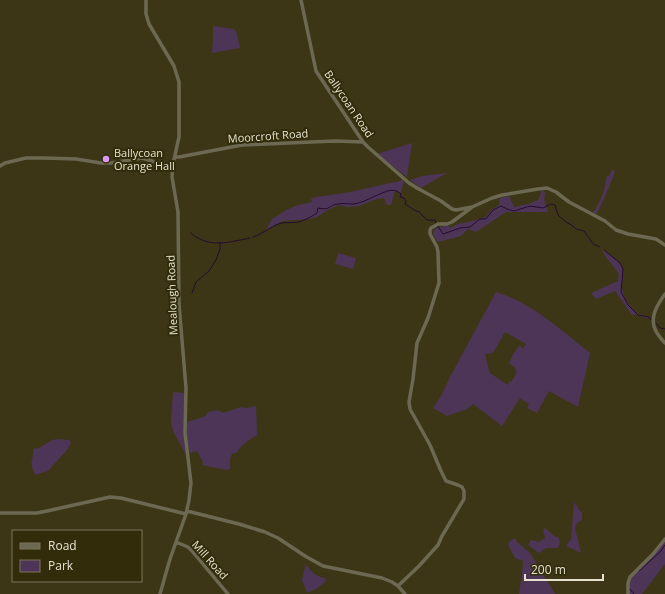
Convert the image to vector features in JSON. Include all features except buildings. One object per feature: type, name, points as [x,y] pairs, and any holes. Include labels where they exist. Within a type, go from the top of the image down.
[{"type":"street","name":"Mealough Road","points":[[146,0],[146,14],[149,24],[174,66],[179,82],[179,137],[173,164],[172,177],[178,212],[179,304],[186,388],[185,433],[191,483],[187,513],[176,542],[160,594]]},
{"type":"street","name":"Ballycoan Road","points":[[301,0],[316,71],[363,142],[409,183],[456,210],[472,207],[502,195],[547,188],[556,192],[569,202],[605,221],[616,230],[628,234],[656,238],[665,245]]},
{"type":"street","name":"Moorcroft Road","points":[[175,157],[242,145],[335,141],[363,142]]},
{"type":"street","points":[[0,166],[26,158],[76,159],[101,164],[142,158],[162,164],[173,164]]},
{"type":"street","points":[[398,586],[438,545],[465,496],[462,487],[446,481],[430,445],[410,409],[408,402],[415,368],[417,343],[427,320],[438,283],[438,252],[430,234],[430,230],[437,224],[447,224],[452,222],[472,207]]},
{"type":"street","points":[[665,294],[654,310],[653,325],[656,332],[665,343]]},
{"type":"street","points":[[0,513],[38,513],[96,499],[110,497],[121,498],[239,524],[265,532],[278,538],[305,556],[324,566],[382,578],[398,586],[405,594]]},
{"type":"street","points":[[628,594],[630,577],[653,554],[665,539]]},
{"type":"street","name":"Mill Road","points":[[176,542],[188,547],[228,594]]},
{"type":"green space","points":[[213,26],[234,29],[236,31],[240,48],[212,53]]},
{"type":"green space","points":[[412,143],[407,177],[377,154]]},
{"type":"green space","points":[[611,170],[615,171],[613,177],[598,211],[596,214],[593,213],[601,199],[607,176],[611,173]]},
{"type":"green space","points":[[447,173],[421,188],[410,180],[423,176]]},
{"type":"green space","points":[[404,180],[401,193],[395,190],[391,205],[387,205],[384,198],[359,206],[347,207],[339,205],[317,217],[283,221],[266,230],[272,219],[288,209],[312,202],[311,198],[350,192]]},
{"type":"green space","points":[[542,190],[545,193],[544,200],[548,212],[506,212],[476,232],[468,229],[461,236],[438,242],[433,235],[434,230],[440,227],[448,225],[450,228],[458,224],[486,217],[491,210],[499,205],[500,198],[509,196],[514,207],[538,200]]},
{"type":"green space","points":[[603,250],[616,260],[622,267],[622,287],[628,303],[639,314],[652,318],[639,316],[636,314],[632,315],[615,291],[596,299],[591,293],[618,281],[619,274],[603,253]]},
{"type":"green space","points":[[338,253],[356,258],[353,269],[335,264]]},
{"type":"green space","points":[[496,292],[534,310],[557,326],[590,353],[578,407],[549,391],[537,413],[527,408],[529,404],[520,398],[502,426],[473,404],[467,409],[447,416],[433,408],[441,396]],"holes":[[[505,332],[526,344],[523,348],[519,346],[509,363],[516,369],[516,373],[511,382],[509,381],[508,385],[490,373],[485,354],[493,353]]]},
{"type":"green space","points":[[173,392],[184,393],[184,440],[186,455],[173,431],[171,422]]},
{"type":"green space","points":[[256,406],[257,435],[245,443],[236,453],[232,454],[230,469],[226,470],[202,465],[203,462],[197,451],[190,453],[187,442],[187,422],[206,416],[208,412],[218,410],[223,413],[241,407],[246,408]]},
{"type":"green space","points":[[52,440],[69,440],[71,443],[67,450],[48,471],[35,475],[32,467],[33,449],[39,448]]},
{"type":"green space","points":[[574,502],[582,512],[582,520],[577,523],[575,528],[581,553],[566,546],[571,539]]},
{"type":"green space","points":[[545,528],[554,536],[559,538],[560,543],[558,548],[546,548],[539,553],[528,545],[531,540],[539,542],[545,538],[543,530]]},
{"type":"green space","points":[[515,538],[517,542],[530,553],[555,594],[519,594],[523,561],[515,558],[508,545],[510,541]]},
{"type":"green space","points":[[665,540],[665,564],[642,594],[628,594],[629,579]]},
{"type":"green space","points":[[306,564],[314,573],[325,578],[326,581],[318,588],[307,593],[302,580]]},
{"type":"waterway","points":[[253,237],[278,224],[299,222],[306,219],[317,213],[318,208],[325,209],[340,204],[354,204],[391,190],[401,194],[400,197],[404,198],[406,202],[405,204],[419,212],[427,220],[435,220],[436,223]]},
{"type":"waterway","points":[[438,226],[443,234],[460,228],[470,227],[480,219],[486,219],[493,210],[501,206],[514,211],[530,206],[543,208],[550,204],[555,205],[558,215],[566,222],[576,229],[584,231],[593,244],[600,247]]},
{"type":"waterway","points":[[191,233],[198,238],[212,243],[250,238]]},
{"type":"waterway","points":[[192,293],[196,282],[209,271],[216,260],[220,249],[220,243]]},
{"type":"waterway","points":[[604,250],[620,263],[623,269],[621,292],[628,305],[638,315],[649,317],[651,320]]},
{"type":"waterway","points":[[656,323],[660,328],[665,329]]},
{"type":"waterway","points":[[639,571],[660,552],[665,545]]},
{"type":"waterway","points":[[629,588],[634,594]]},
{"type":"place","name":"Ballycoan Orange Hall","points":[[106,159]]}]
